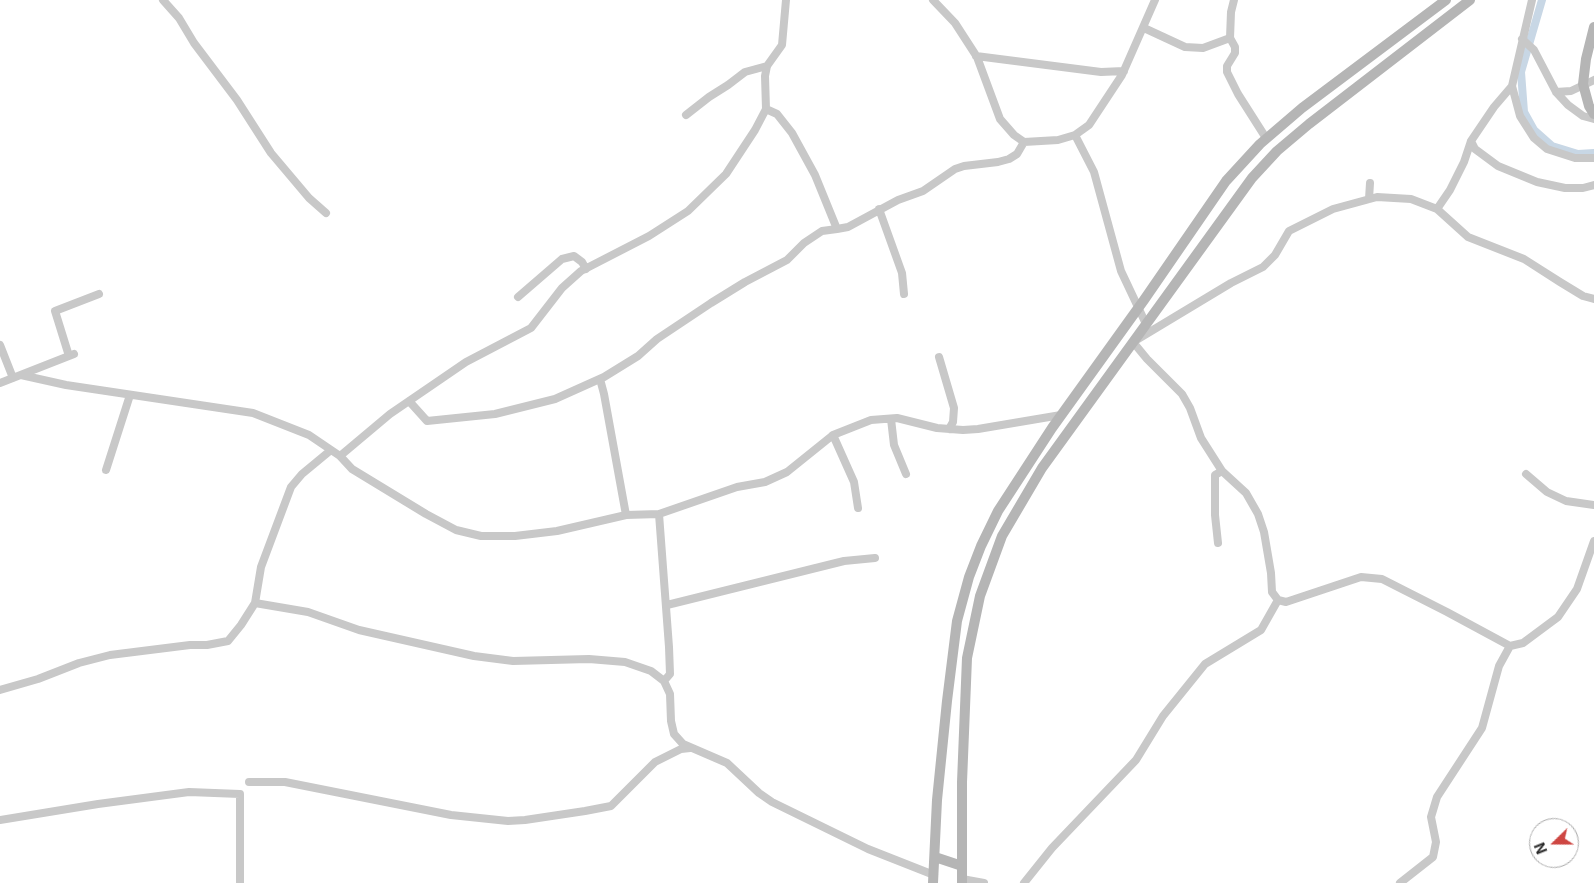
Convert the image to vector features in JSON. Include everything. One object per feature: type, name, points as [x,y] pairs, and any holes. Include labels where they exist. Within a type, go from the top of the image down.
[{"type":"main road","points":[[933,879],[937,800],[957,622],[969,577],[998,511],[1061,416],[1226,181],[1266,138],[1302,108],[1446,0]]},
{"type":"main road","points":[[962,881],[962,782],[967,658],[980,596],[1002,536],[1042,468],[1252,178],[1277,151],[1309,124],[1470,0]]},
{"type":"main road","points":[[1594,27],[1586,59],[1583,84],[1589,106],[1594,114]]},
{"type":"main road","points":[[935,856],[962,866]]},
{"type":"street","points":[[163,0],[179,18],[194,43],[237,100],[271,154],[309,198],[326,213]]},
{"type":"street","points":[[340,456],[390,414],[466,362],[531,328],[562,288],[586,269],[649,236],[688,211],[726,174],[755,130],[766,109],[765,76],[767,66],[782,45],[786,0]]},
{"type":"street","points":[[934,0],[955,23],[976,56],[1000,119],[1014,135],[1024,142],[1058,140],[1075,135],[1089,125],[1124,71],[1155,0]]},
{"type":"street","points":[[1234,0],[1231,12],[1230,38],[1235,47],[1235,53],[1227,66],[1227,72],[1238,94],[1266,138]]},
{"type":"street","points":[[1532,0],[1512,86],[1520,116],[1534,138],[1547,149],[1575,158],[1594,158]]},
{"type":"street","points":[[1144,28],[1185,47],[1203,48],[1230,38]]},
{"type":"street","points":[[1522,39],[1534,50],[1556,92],[1568,105],[1583,116],[1594,119]]},
{"type":"street","points":[[976,56],[1101,72],[1124,71]]},
{"type":"street","points":[[686,115],[709,96],[745,72],[767,66]]},
{"type":"street","points":[[1556,92],[1571,91],[1594,80]]},
{"type":"street","points":[[1437,210],[1450,190],[1464,162],[1471,141],[1494,107],[1512,86]]},
{"type":"street","points":[[766,109],[777,114],[792,133],[815,175],[837,229]]},
{"type":"street","points":[[1075,135],[1094,172],[1121,271],[1146,324]]},
{"type":"street","points":[[1471,141],[1475,149],[1498,166],[1537,182],[1565,188],[1583,188],[1594,185]]},
{"type":"street","points":[[409,401],[427,421],[486,415],[520,409],[556,399],[600,379],[638,356],[657,339],[712,303],[745,282],[787,260],[804,243],[822,231],[848,227],[898,200],[923,191],[955,169],[1009,159],[1018,154],[1024,142]]},
{"type":"street","points":[[1369,199],[1370,183]]},
{"type":"street","points":[[1594,299],[1583,296],[1524,259],[1468,237],[1437,210],[1411,200],[1378,197],[1333,209],[1289,231],[1275,255],[1263,267],[1133,342],[1182,394],[1190,408],[1201,438],[1222,471],[1246,493],[1258,514],[1264,532],[1271,573],[1272,592],[1278,600],[1286,602],[1361,577],[1382,580],[1510,646],[1523,643],[1558,617],[1577,588],[1594,541]]},
{"type":"street","points":[[879,210],[902,273],[904,294]]},
{"type":"street","points":[[518,297],[562,259],[574,256],[582,262],[586,269]]},
{"type":"street","points":[[0,383],[71,355],[55,311],[99,294]]},
{"type":"street","points":[[0,346],[13,378]]},
{"type":"street","points":[[939,357],[954,408],[953,422],[949,429]]},
{"type":"street","points":[[21,374],[66,385],[254,413],[309,435],[340,456],[352,468],[426,514],[456,530],[481,536],[515,536],[557,530],[626,515],[659,514],[737,487],[764,482],[787,472],[834,435],[871,420],[897,418],[937,428],[978,429],[1061,416]]},
{"type":"street","points":[[600,379],[626,515]]},
{"type":"street","points":[[106,470],[130,395]]},
{"type":"street","points":[[891,419],[894,445],[906,474]]},
{"type":"street","points":[[834,435],[854,482],[858,508]]},
{"type":"street","points":[[0,690],[110,655],[190,645],[208,645],[228,641],[255,603],[261,567],[292,487],[302,474],[331,450]]},
{"type":"street","points":[[1218,543],[1215,515],[1215,476],[1222,471]]},
{"type":"street","points":[[1526,474],[1547,492],[1566,501],[1594,505]]},
{"type":"street","points":[[659,514],[667,605],[670,674],[664,681]]},
{"type":"street","points":[[667,605],[844,561],[875,558]]},
{"type":"street","points":[[1024,883],[1052,848],[1136,760],[1163,716],[1205,664],[1261,630],[1278,600]]},
{"type":"street","points":[[255,603],[308,612],[359,630],[474,656],[513,661],[589,659],[625,662],[651,671],[664,681],[670,694],[671,721],[674,734],[683,744],[727,763],[759,794],[772,802],[933,879]]},
{"type":"street","points":[[1400,883],[1433,857],[1436,842],[1431,817],[1437,797],[1482,728],[1499,666],[1510,646]]},
{"type":"street","points":[[249,782],[285,782],[451,815],[508,821],[526,820],[585,812],[612,806],[655,762],[681,749],[690,748]]},
{"type":"street","points":[[0,820],[189,792],[240,794],[240,883]]},
{"type":"street","points":[[962,881],[984,883]]},
{"type":"waterway","points":[[1542,0],[1521,72],[1524,112],[1534,130],[1552,146],[1578,154],[1594,153]]}]
